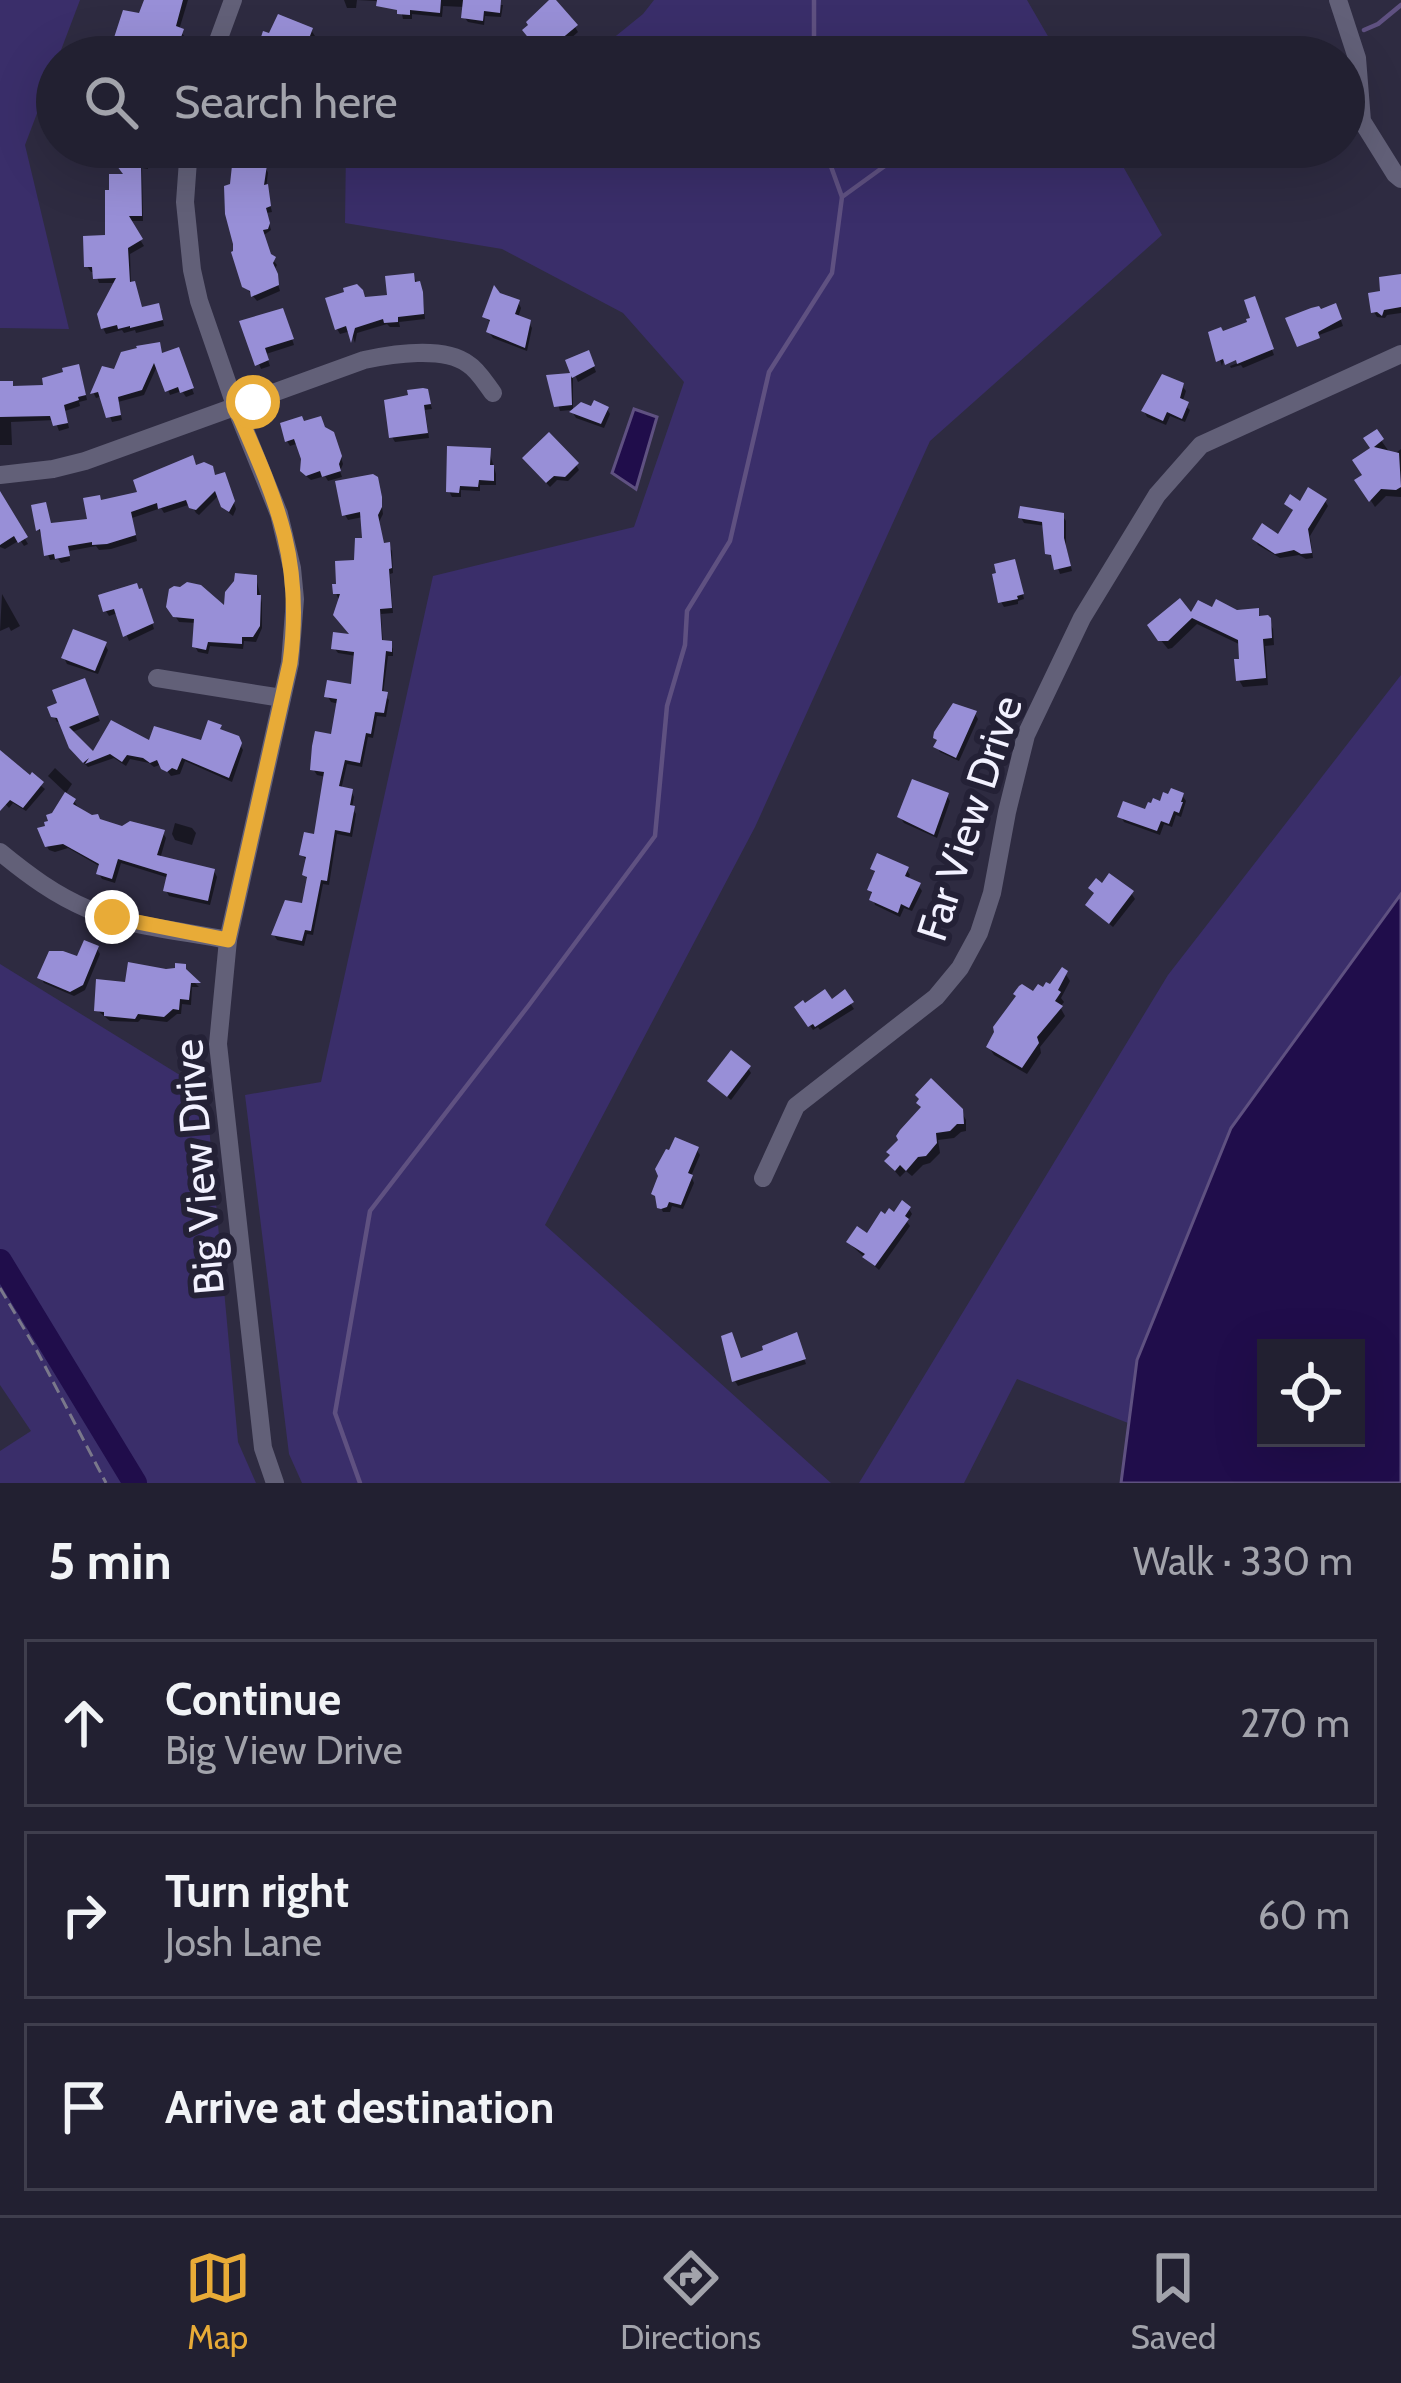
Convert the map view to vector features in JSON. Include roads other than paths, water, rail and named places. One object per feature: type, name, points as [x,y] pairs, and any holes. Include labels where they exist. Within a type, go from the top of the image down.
[{"type":"street","points":[[220,36],[233,0]]},
{"type":"street","points":[[1338,0],[1350,36]]},
{"type":"street","points":[[1365,126],[1401,179]]},
{"type":"street","name":"Big View Drive","points":[[187,168],[185,202],[192,270],[208,332],[274,499],[295,599],[282,698],[228,940],[218,1044],[263,1448],[275,1483]]},
{"type":"street","points":[[0,475],[53,470],[364,360],[397,353],[468,363],[493,393]]},
{"type":"street","name":"Far View Drive","points":[[763,1178],[796,1106],[935,997],[960,968],[979,933],[992,893],[1026,735],[1082,618],[1157,494],[1201,445],[1401,354]]},
{"type":"street","points":[[157,678],[282,698]]},
{"type":"street","points":[[0,852],[33,879],[88,909],[228,940]]},
{"type":"waterway","points":[[814,0],[814,36]]},
{"type":"waterway","points":[[1364,30],[1401,5]]},
{"type":"waterway","points":[[832,168],[842,197]]},
{"type":"waterway","points":[[360,1483],[335,1413],[370,1211],[655,836],[667,706],[685,645],[687,611],[730,541],[769,372],[832,273],[842,197],[882,168]]},
{"type":"waterway","points":[[0,1261],[135,1483]]}]
